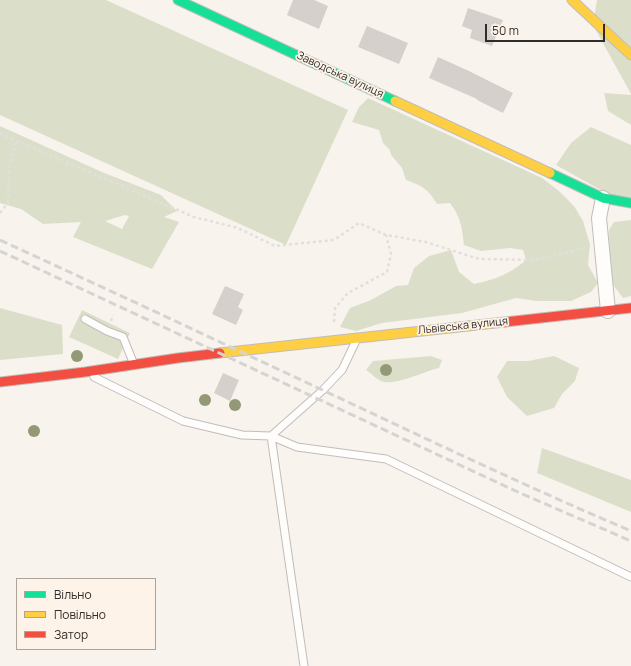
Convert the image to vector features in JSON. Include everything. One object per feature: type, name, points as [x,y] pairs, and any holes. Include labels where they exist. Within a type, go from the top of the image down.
[{"type":"main road","name":"Заводська вулиця","points":[[178,0],[603,198],[631,203]]},
{"type":"main road","points":[[572,0],[631,55]]},
{"type":"main road","name":"Львівська вулиця","points":[[0,382],[85,372],[178,358],[631,308]]},
{"type":"street","points":[[603,198],[599,218],[608,310]]},
{"type":"lane","points":[[85,319],[106,331],[123,337],[134,364]]},
{"type":"lane","points":[[271,436],[323,390],[342,370],[358,338]]},
{"type":"lane","points":[[85,372],[183,421],[242,435],[271,436],[297,446],[386,459],[631,577]]},
{"type":"lane","points":[[271,436],[304,666]]},
{"type":"path","points":[[0,133],[17,142],[194,217],[238,228],[275,246],[334,240],[359,222],[386,235],[426,242],[479,258],[536,260],[602,244]]},
{"type":"path","points":[[0,213],[8,203],[9,166],[17,142]]},
{"type":"path","points":[[336,340],[333,325],[335,308],[348,293],[387,272],[391,254],[386,235]]},
{"type":"green space","points":[[0,0],[106,0],[348,110],[286,245],[0,115]]},
{"type":"green space","points":[[597,0],[631,0],[631,94],[593,25]]},
{"type":"green space","points":[[604,93],[631,95],[631,125],[608,111]]},
{"type":"green space","points":[[368,98],[542,178],[559,191],[574,206],[583,221],[590,244],[588,265],[598,283],[591,292],[571,301],[537,301],[516,298],[462,313],[382,323],[356,331],[340,327],[350,308],[371,300],[396,286],[408,285],[414,268],[429,256],[451,250],[459,272],[474,284],[502,276],[526,260],[523,250],[510,248],[481,251],[464,245],[463,233],[457,213],[450,203],[437,204],[431,195],[424,189],[417,184],[406,180],[402,168],[391,155],[390,150],[383,143],[379,130],[352,122],[359,107]]},
{"type":"green space","points":[[0,126],[102,172],[161,195],[177,211],[164,217],[179,222],[152,269],[73,237],[81,222],[43,224],[21,209],[0,203]],"holes":[[[125,215],[129,216],[122,229],[105,221]]]},
{"type":"green space","points":[[591,127],[631,145],[631,207],[556,165],[571,143]]},
{"type":"green space","points":[[631,220],[631,296],[623,298],[610,281],[609,230],[614,222]]},
{"type":"green space","points":[[0,308],[62,325],[63,354],[0,360]]},
{"type":"green space","points":[[82,310],[130,333],[118,359],[69,337]]},
{"type":"green space","points":[[431,356],[442,360],[439,368],[393,382],[381,381],[366,370],[373,361]]},
{"type":"green space","points":[[554,356],[579,368],[575,381],[562,394],[554,408],[527,416],[507,397],[497,377],[507,361],[528,361]]},
{"type":"green space","points":[[542,448],[631,480],[631,512],[537,473]]},
{"type":"building","points":[[293,0],[314,0],[328,6],[319,29],[287,15]]},
{"type":"building","points":[[468,8],[503,20],[492,46],[470,38],[472,30],[462,26]]},
{"type":"building","points":[[367,26],[408,43],[399,64],[358,47]]},
{"type":"building","points":[[438,57],[513,93],[503,113],[477,99],[429,78]]},
{"type":"building","points":[[225,286],[244,294],[238,307],[243,310],[236,325],[212,314]]},
{"type":"building","points":[[223,373],[239,380],[230,401],[214,393]]},
{"type":"railway","points":[[0,240],[484,466],[631,531]]},
{"type":"railway","points":[[0,251],[520,493],[631,541]]},
{"type":"traffic: fast","points":[[178,0],[395,101]]},
{"type":"traffic: fast","points":[[550,173],[603,198],[631,203]]},
{"type":"traffic: slow","points":[[572,0],[631,55]]},
{"type":"traffic: slow","points":[[395,101],[550,173]]},
{"type":"traffic: slow","points":[[220,353],[505,322]]},
{"type":"traffic: jam","points":[[505,322],[631,308]]},
{"type":"traffic: jam","points":[[0,382],[220,353]]}]
